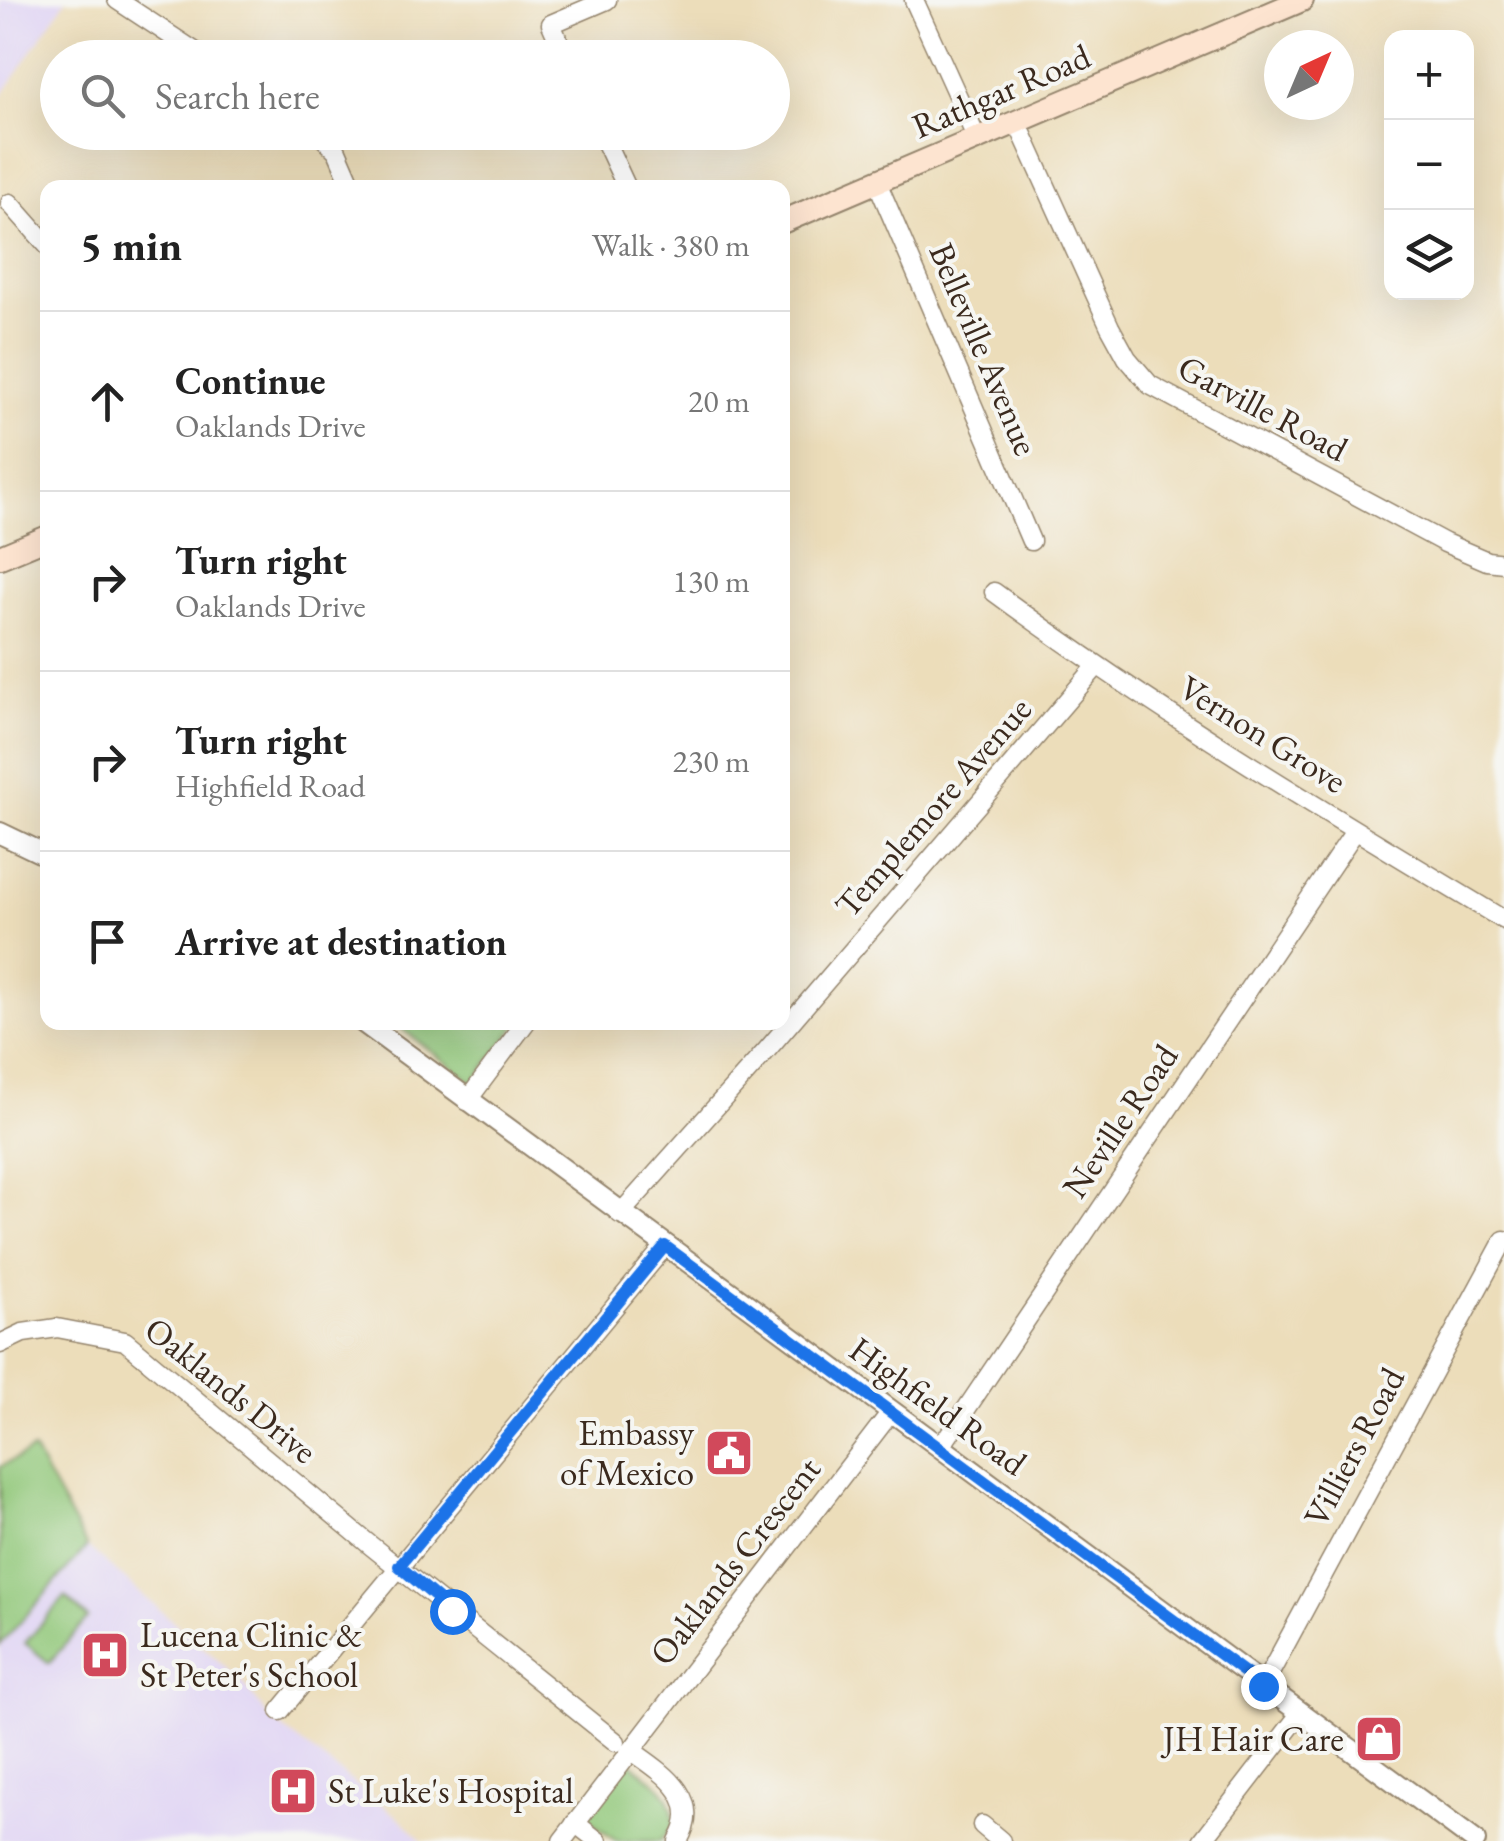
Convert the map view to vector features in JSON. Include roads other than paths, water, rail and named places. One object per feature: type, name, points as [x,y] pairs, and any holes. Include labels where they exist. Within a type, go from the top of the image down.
[{"type":"main road","name":"Rathgar Road","points":[[790,219],[1302,0]]},
{"type":"main road","points":[[0,557],[40,540]]},
{"type":"street","points":[[117,0],[178,40]]},
{"type":"street","points":[[554,40],[542,23],[607,0]]},
{"type":"street","points":[[914,0],[977,139]]},
{"type":"street","name":"Garville Road","points":[[1017,122],[1110,328],[1127,358],[1150,385],[1444,543],[1487,561],[1504,563]]},
{"type":"street","points":[[335,150],[349,180]]},
{"type":"street","points":[[609,150],[623,180]]},
{"type":"street","name":"Belleville Avenue","points":[[876,182],[1032,541]]},
{"type":"street","points":[[10,203],[40,237]]},
{"type":"street","name":"Vernon Grove","points":[[994,592],[1096,667],[1354,831],[1504,920]]},
{"type":"street","name":"Templemore Avenue","points":[[790,1023],[1096,667]]},
{"type":"street","name":"Neville Road","points":[[940,1448],[1354,831]]},
{"type":"street","points":[[0,833],[40,852]]},
{"type":"street","name":"Highfield Road","points":[[374,1030],[1475,1841]]},
{"type":"street","points":[[467,1101],[520,1030]]},
{"type":"street","name":"Templemore Avenue","points":[[620,1214],[784,1030]]},
{"type":"street","name":"Villiers Road","points":[[1263,1686],[1504,1240]]},
{"type":"street","points":[[280,1710],[665,1246]]},
{"type":"street","name":"Oaklands Drive","points":[[0,1344],[23,1333],[56,1328],[125,1341],[624,1746]]},
{"type":"street","name":"Oaklands Crescent","points":[[562,1841],[624,1746],[698,1660],[891,1412]]},
{"type":"street","points":[[1202,1841],[1300,1714]]},
{"type":"street","points":[[624,1746],[664,1774],[682,1797],[686,1825],[678,1841]]},
{"type":"street","points":[[575,1824],[598,1841]]},
{"type":"street","points":[[982,1826],[1001,1841]]},
{"type":"place","name":"Embassy of Mexico","points":[[729,1453]]},
{"type":"place","name":"Lucena Clinic & St Peter's School","points":[[105,1655]]},
{"type":"place","name":"JH Hair Care","points":[[1379,1739]]},
{"type":"place","name":"St Luke's Hospital","points":[[293,1791]]}]
